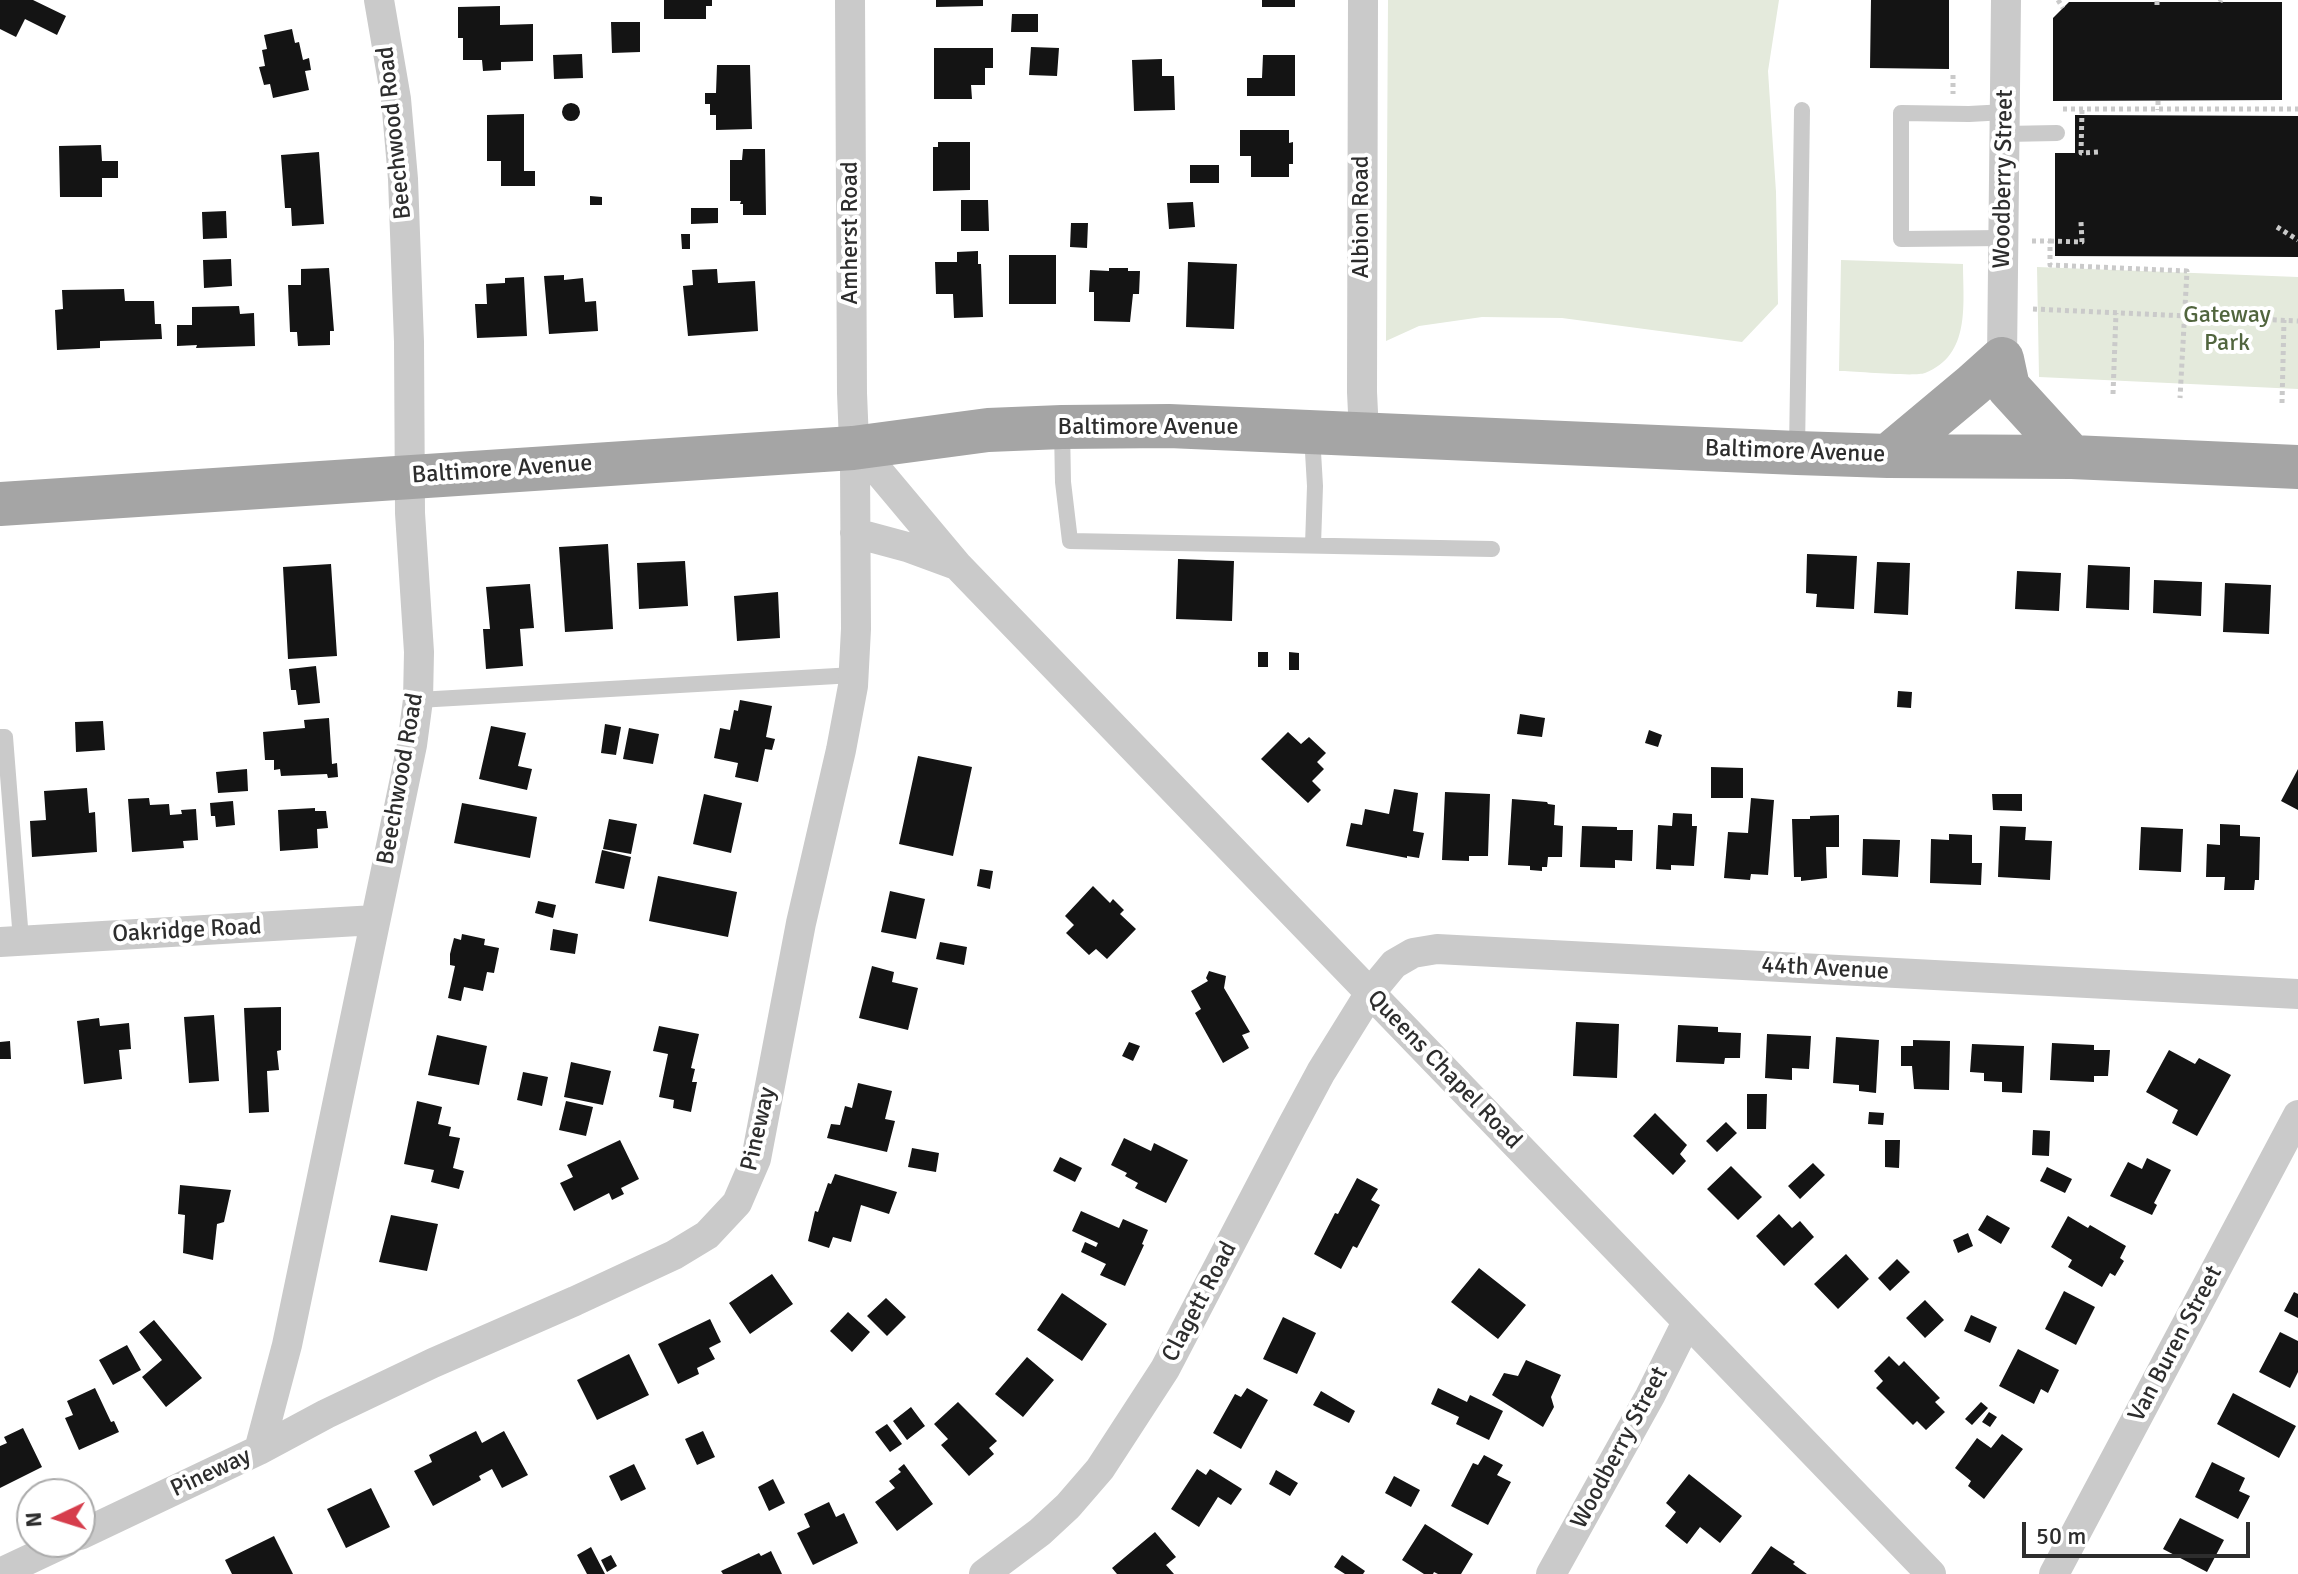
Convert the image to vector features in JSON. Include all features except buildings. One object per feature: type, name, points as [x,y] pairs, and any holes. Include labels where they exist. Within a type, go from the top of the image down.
[{"type":"main road","points":[[1888,456],[2002,359],[2008,387],[2072,457]]},
{"type":"main road","name":"Baltimore Avenue","points":[[0,504],[410,476],[854,457],[988,430],[1062,427],[1169,426],[1797,453],[2072,457],[2298,467]]},
{"type":"street","name":"Beechwood Road","points":[[259,1450],[287,1345],[412,745],[418,700],[403,179],[396,99],[379,0]]},
{"type":"street","name":"Amherst Road","points":[[850,0],[854,457]]},
{"type":"street","name":"Albion Road","points":[[1363,0],[1364,433]]},
{"type":"street","name":"Woodberry Street","points":[[2002,359],[2017,239],[2006,123],[2006,0]]},
{"type":"street","name":"Pineway","points":[[96,1527],[433,1363],[674,1255],[707,1235],[737,1203],[756,1159],[801,923],[848,714],[856,629],[854,457]]},
{"type":"street","name":"Queens Chapel Road","points":[[854,457],[869,460],[957,565],[1931,1574]]},
{"type":"street","name":"Queens Chapel Road","points":[[855,533],[957,565]]},
{"type":"street","name":"Oakridge Road","points":[[11,941],[375,920]]},
{"type":"street","name":"44th Avenue","points":[[1370,993],[1394,964],[1413,953],[1437,949],[2298,994]]},
{"type":"street","name":"Clagett Road","points":[[984,1574],[1040,1532],[1068,1506],[1100,1469],[1134,1420],[1165,1369],[1321,1072],[1370,993]]},
{"type":"street","name":"Van Buren Street","points":[[2054,1574],[2298,1115]]},
{"type":"street","name":"Woodberry Street","points":[[1551,1574],[1643,1409],[1687,1322]]},
{"type":"street","points":[[0,1573],[32,1558]]},
{"type":"lane","points":[[1797,453],[1802,110]]},
{"type":"lane","points":[[2017,239],[1901,239],[1901,113],[1969,114],[2057,133]]},
{"type":"lane","points":[[1062,427],[1063,482],[1070,541],[1492,549]]},
{"type":"lane","points":[[1311,431],[1315,486],[1313,545]]},
{"type":"lane","points":[[418,700],[854,675]]},
{"type":"lane","points":[[0,737],[5,737],[11,941]]},
{"type":"path","points":[[2058,0],[2063,8]]},
{"type":"path","points":[[2158,101],[2158,110]]},
{"type":"path","points":[[2099,152],[2081,153],[2084,110],[2298,109]]},
{"type":"path","points":[[2017,239],[2082,242],[2081,222]]},
{"type":"path","points":[[2277,227],[2298,240]]},
{"type":"path","points":[[2050,241],[2050,265],[2187,271],[2180,398]]},
{"type":"path","points":[[2037,310],[2298,321]]},
{"type":"path","points":[[2113,394],[2116,313]]},
{"type":"path","points":[[2282,403],[2284,320]]},
{"type":"green space","points":[[1388,0],[1779,0],[1768,71],[1776,192],[1778,304],[1742,342],[1562,318],[1482,317],[1419,326],[1386,341]]},
{"type":"green space","points":[[1841,260],[1963,264],[1961,327],[1950,354],[1940,365],[1919,374],[1839,371]]},
{"type":"green space","name":"Gateway Park","points":[[2037,267],[2298,277],[2298,389],[2039,377]]}]
